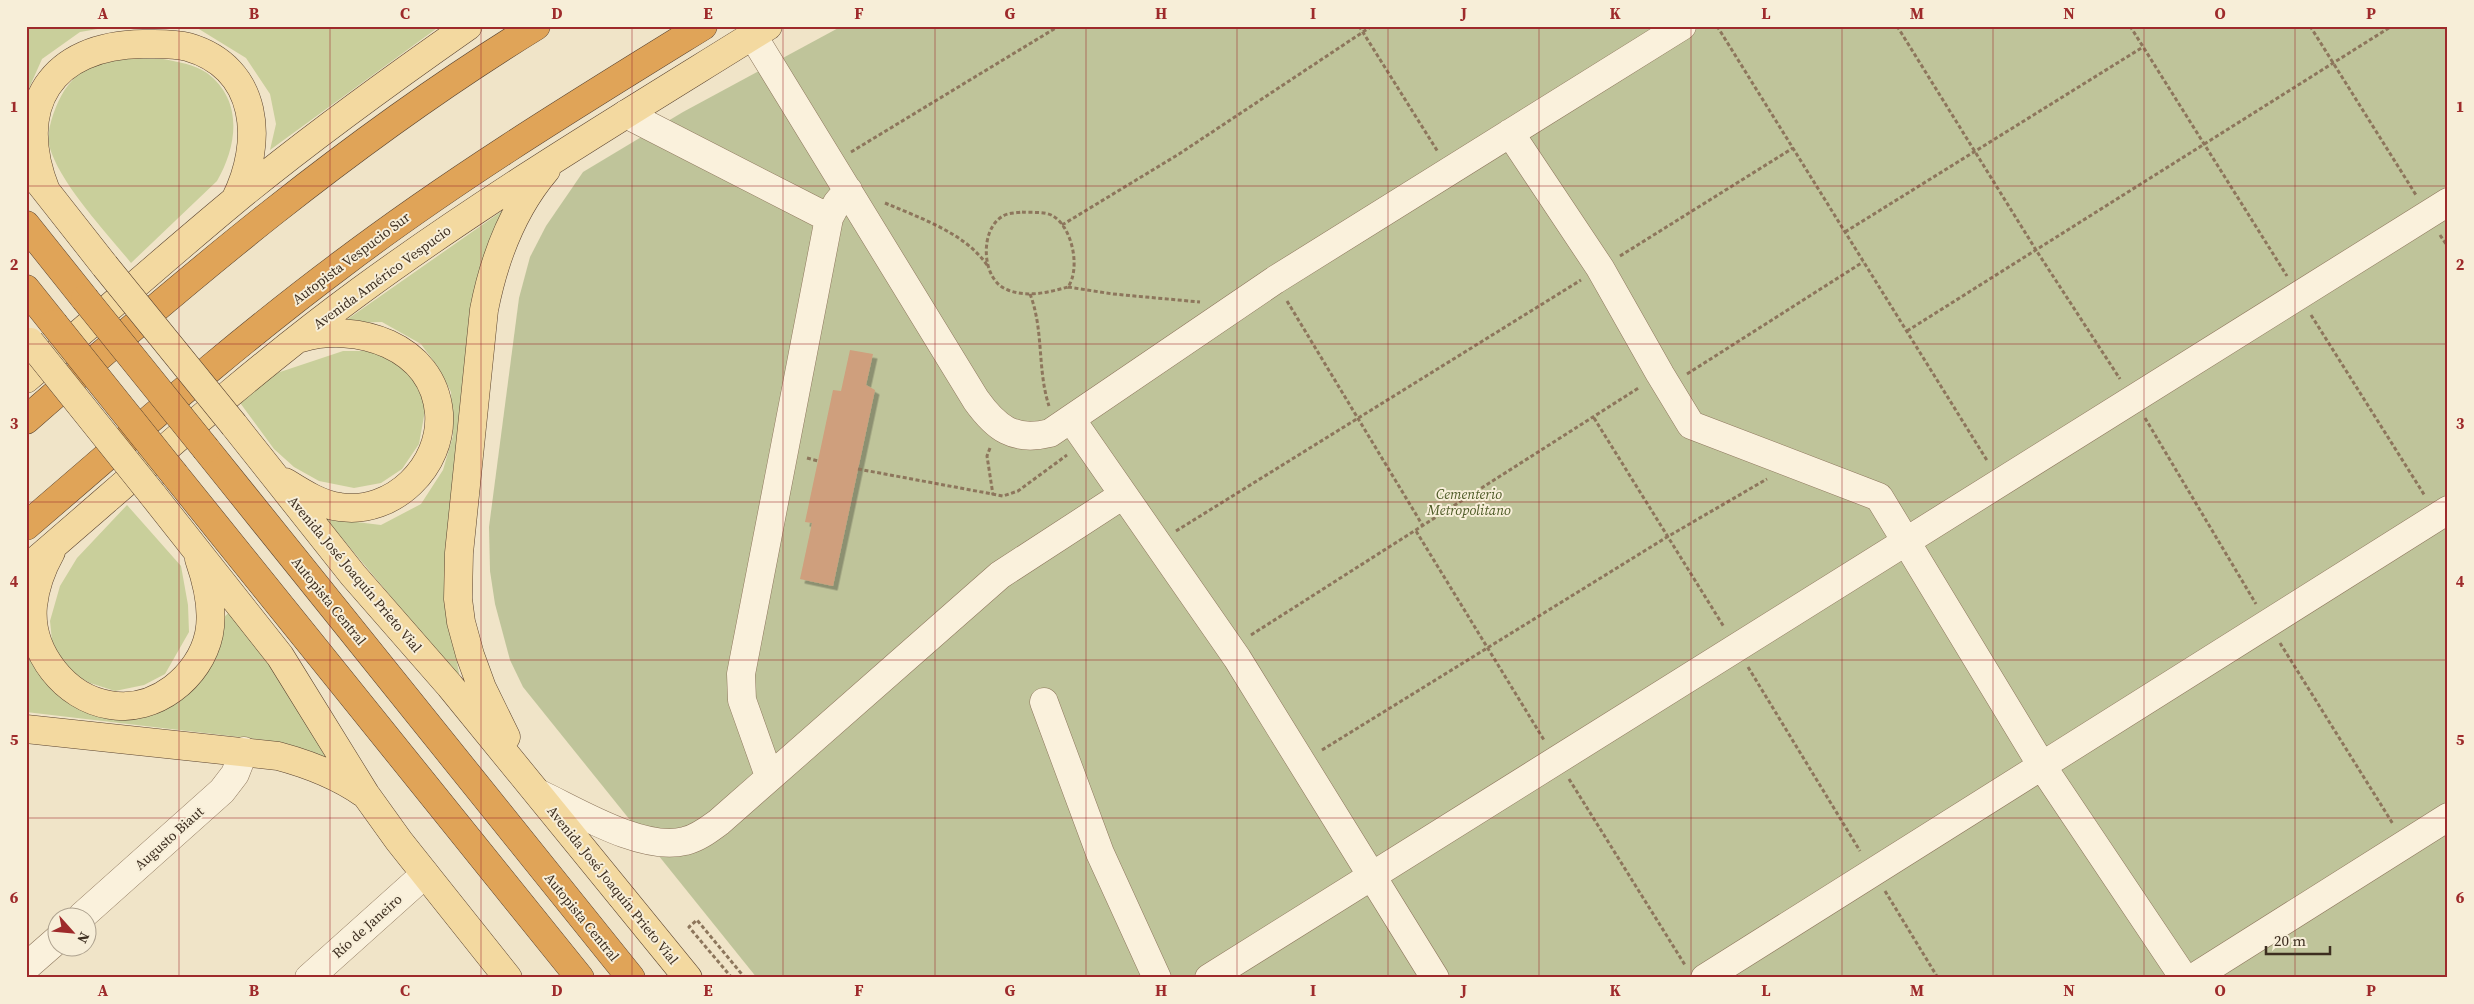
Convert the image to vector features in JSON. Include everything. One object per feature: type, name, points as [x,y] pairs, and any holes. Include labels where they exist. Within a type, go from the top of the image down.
[{"type":"highway","points":[[26,420],[185,284],[306,186],[446,85],[536,26]]},
{"type":"highway","name":"Autopista Vespucio Sur","points":[[26,526],[209,369],[342,264],[478,166],[703,26]]},
{"type":"highway","name":"Autopista Central","points":[[26,225],[631,978]]},
{"type":"highway","points":[[26,289],[580,978]]},
{"type":"main road","points":[[26,379],[234,201],[353,108],[468,26]]},
{"type":"main road","name":"Avenida Américo Vespucio","points":[[26,569],[177,437],[297,339],[422,246],[559,155],[760,31]]},
{"type":"main road","points":[[46,191],[35,158],[35,121],[43,94],[56,74],[67,63],[95,50],[124,44],[162,44],[188,47],[214,59],[232,75],[245,94],[252,123],[252,139],[247,173],[234,201]]},
{"type":"main road","points":[[540,794],[495,716],[482,688],[463,630],[458,576],[484,310],[489,284],[506,235],[517,213],[529,193],[559,155]]},
{"type":"main road","name":"Avenida José Joaquín Prieto Vial","points":[[26,166],[353,575],[450,686],[540,794],[688,978]]},
{"type":"main road","points":[[273,474],[327,504],[350,508],[374,505],[398,494],[420,474],[432,453],[438,429],[439,413],[430,382],[402,351],[377,338],[349,332],[314,334],[297,339]]},
{"type":"main road","points":[[28,340],[280,656],[366,796],[508,978]]},
{"type":"main road","points":[[54,546],[37,585],[33,607],[37,639],[43,654],[52,668],[72,690],[98,702],[126,706],[155,700],[169,692],[192,669],[205,646],[210,623],[208,592],[204,574],[189,540]]},
{"type":"main road","points":[[26,728],[278,756],[338,778],[366,796]]},
{"type":"street","points":[[760,31],[829,158],[976,400],[992,421],[1010,432],[1042,435],[1050,433],[1065,417],[1275,280],[1682,26]]},
{"type":"street","points":[[626,114],[829,218]]},
{"type":"street","points":[[1510,134],[1600,268],[1663,381],[1691,425],[1879,497],[2042,766],[2184,978]]},
{"type":"street","points":[[769,776],[742,700],[741,674],[829,218],[837,203],[848,190]]},
{"type":"street","points":[[1209,978],[2438,208]]},
{"type":"street","points":[[1065,417],[1123,495],[1229,649],[1435,978]]},
{"type":"street","points":[[540,794],[627,835],[673,843],[686,841],[704,833],[1000,575],[1123,495]]},
{"type":"street","points":[[1705,978],[1872,871],[2448,510]]},
{"type":"street","points":[[1044,702],[1100,854],[1157,978]]},
{"type":"street","name":"Augusto Biaut","points":[[93,906],[222,791],[235,774],[244,751]]},
{"type":"street","points":[[2193,978],[2406,844],[2444,828]]},
{"type":"street","name":"Río de Janeiro","points":[[309,978],[425,874]]},
{"type":"street","points":[[26,967],[48,948]]},
{"type":"path","points":[[829,158],[842,157],[1059,26]]},
{"type":"path","points":[[1359,26],[1450,171]]},
{"type":"path","points":[[1062,225],[1179,154],[1372,26]]},
{"type":"path","points":[[1717,26],[2000,482]]},
{"type":"path","points":[[1897,26],[2036,250],[2133,399],[2268,623],[2406,844]]},
{"type":"path","points":[[2310,26],[2333,63],[2438,208],[2448,247]]},
{"type":"path","points":[[1907,332],[2392,26]]},
{"type":"path","points":[[1845,232],[2143,47]]},
{"type":"path","points":[[1157,544],[1793,148]]},
{"type":"path","points":[[880,201],[958,236],[979,254],[991,275],[1008,290],[1041,294],[1068,287],[1113,294],[1208,302],[1200,308]]},
{"type":"path","points":[[987,265],[986,253],[989,236],[994,225],[1003,216],[1022,212],[1050,214],[1062,225],[1070,240],[1073,255],[1073,278],[1068,287]]},
{"type":"path","points":[[1229,649],[1594,418],[1663,381],[1863,262]]},
{"type":"path","points":[[1275,280],[1423,526]]},
{"type":"path","points":[[858,468],[993,496],[1003,496],[1018,491],[1061,460],[1065,417],[1042,378],[1039,322],[1030,294]]},
{"type":"path","points":[[1042,412],[1065,417]]},
{"type":"path","points":[[1594,418],[1737,647],[1938,978]]},
{"type":"path","points":[[993,496],[987,451],[1010,432]]},
{"type":"path","points":[[1300,763],[1667,537],[1794,463]]},
{"type":"path","points":[[732,978],[689,927],[696,920],[746,978]]},
{"type":"green space","points":[[26,26],[115,26],[80,32],[42,59],[26,95]]},
{"type":"green space","points":[[194,26],[440,26],[270,150],[276,124],[270,94],[246,58]]},
{"type":"green space","name":"Cementerio Metropolitano","points":[[842,26],[2448,26],[2448,978],[757,978],[523,687],[510,660],[495,604],[490,571],[489,527],[519,298],[530,257],[546,226],[583,172],[683,112]]},
{"type":"green space","points":[[108,59],[163,59],[197,67],[219,84],[232,110],[232,139],[224,167],[217,181],[131,263],[84,207],[54,160],[48,139],[50,124],[64,91],[85,68],[96,62]]},
{"type":"green space","points":[[502,211],[471,323],[445,596],[460,679],[321,513],[340,520],[381,525],[421,504],[443,470],[453,436],[451,392],[438,367],[421,344],[382,322],[342,323]]},
{"type":"green space","points":[[343,351],[376,351],[410,372],[426,405],[419,444],[402,469],[381,483],[354,488],[319,481],[294,467],[274,449],[238,400],[268,376]]},
{"type":"green space","points":[[127,505],[181,566],[188,605],[189,632],[165,674],[144,685],[115,691],[90,683],[66,670],[52,641],[50,621],[60,586],[77,558]]},
{"type":"green space","points":[[232,610],[242,617],[337,763],[265,740],[26,712],[26,651],[46,680],[68,696],[129,714],[220,644],[224,617]]},
{"type":"building","points":[[850,350],[873,354],[866,385],[875,390],[833,586],[800,579],[812,523],[805,522],[833,390],[841,391]]}]
